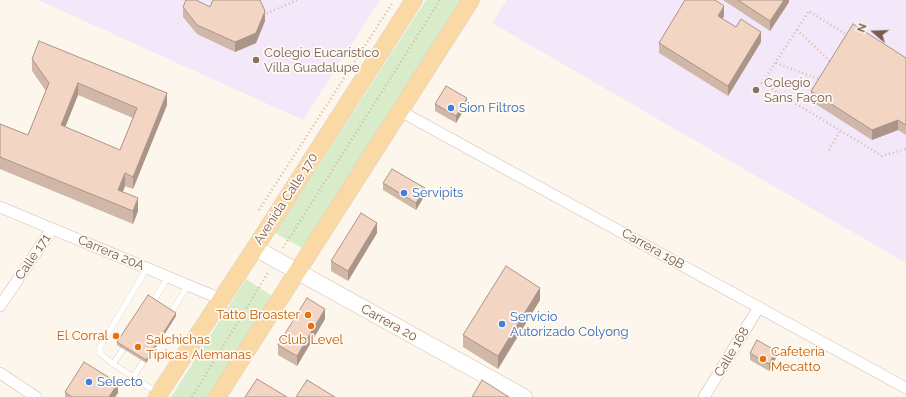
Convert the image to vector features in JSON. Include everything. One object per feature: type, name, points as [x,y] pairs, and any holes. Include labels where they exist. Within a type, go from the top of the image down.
[{"type":"main road","name":"Avenida Calle 170","points":[[158,395],[255,248],[414,0]]},
{"type":"main road","points":[[217,397],[296,271],[471,0]]},
{"type":"main road","name":"Carrera 20","points":[[255,248],[524,397]]},
{"type":"street","name":"Carrera 19B","points":[[400,111],[906,388]]},
{"type":"street","name":"Carrera 20A","points":[[0,207],[221,299]]},
{"type":"street","name":"Calle 171","points":[[0,306],[52,229]]},
{"type":"street","name":"Calle 168","points":[[704,397],[759,307]]},
{"type":"street","points":[[0,373],[36,397]]},
{"type":"lane","points":[[147,268],[100,348],[100,353],[113,364],[158,395]]},
{"type":"lane","points":[[153,302],[168,277]]},
{"type":"lane","points":[[171,313],[188,285]]},
{"type":"lane","points":[[164,335],[192,344]]},
{"type":"lane","points":[[113,364],[123,349]]},
{"type":"lane","points":[[133,377],[143,362]]},
{"type":"path","points":[[262,16],[297,0]]},
{"type":"path","points":[[259,210],[394,0]]},
{"type":"path","points":[[192,397],[276,260],[440,0]]},
{"type":"path","points":[[851,37],[810,11],[762,83],[882,156],[906,149]]},
{"type":"path","points":[[797,30],[833,65]]},
{"type":"path","points":[[776,62],[823,81]]},
{"type":"path","points":[[829,150],[840,131]]},
{"type":"shaded area","name":"Colegio Eucarístico Villa Guadalupe","points":[[38,0],[380,0],[303,120]]},
{"type":"shaded area","name":"Colegio Sans Façon","points":[[507,0],[906,0],[906,263],[492,23]]},
{"type":"green space","points":[[426,0],[464,0],[304,249],[275,233]]},
{"type":"green space","points":[[246,279],[272,296],[209,397],[171,397]]},
{"type":"building","points":[[186,0],[196,0],[210,7],[213,0],[260,0],[265,11],[256,33],[235,42],[197,25],[183,7]]},
{"type":"building","points":[[685,0],[715,0],[724,6],[718,16],[736,27],[741,19],[761,32],[728,86],[659,43]]},
{"type":"building","points":[[738,0],[784,0],[770,21]]},
{"type":"building","points":[[853,24],[906,58],[906,125],[898,120],[872,130],[811,91]]},
{"type":"building","points":[[39,41],[167,93],[133,177],[125,173],[118,190],[138,198],[133,211],[0,157],[0,124],[28,135],[49,83],[32,59]],"holes":[[[78,83],[137,108],[120,150],[61,125]]]},
{"type":"building","name":"Sion Filtros","points":[[446,86],[467,98],[456,116],[435,104]]},
{"type":"building","points":[[392,169],[425,188],[416,203],[383,183]]},
{"type":"building","points":[[361,213],[377,223],[348,271],[331,261]]},
{"type":"building","name":"Servicio Autorizado Colyong","points":[[506,266],[540,288],[498,356],[463,335]]},
{"type":"building","points":[[148,295],[176,313],[146,360],[117,342]]},
{"type":"building","points":[[307,298],[325,309],[297,356],[278,345]]},
{"type":"building","points":[[757,340],[776,351],[769,364],[750,353]]},
{"type":"building","points":[[84,362],[118,383],[109,397],[72,397],[65,392]]},
{"type":"building","points":[[257,379],[287,397],[245,397]]},
{"type":"building","points":[[307,380],[335,397],[296,397]]},
{"type":"building","points":[[482,380],[509,397],[472,397]]},
{"type":"place","name":"Colegio Eucarístico Villa Guadalupe","points":[[256,60]]},
{"type":"place","name":"Colegio Sans Façon","points":[[756,90]]},
{"type":"place","name":"Sion Filtros","points":[[451,108]]},
{"type":"place","name":"Servipits","points":[[404,193]]},
{"type":"place","name":"Tatto Broaster","points":[[308,315]]},
{"type":"place","name":"Servicio Autorizado Colyong","points":[[502,324]]},
{"type":"place","name":"Club Level","points":[[311,326]]},
{"type":"place","name":"El Corral","points":[[116,336]]},
{"type":"place","name":"Salchichas Típicas Alemanas","points":[[138,347]]},
{"type":"place","name":"Cafeteria Mecatto","points":[[763,359]]},
{"type":"place","name":"Selecto","points":[[89,382]]}]
